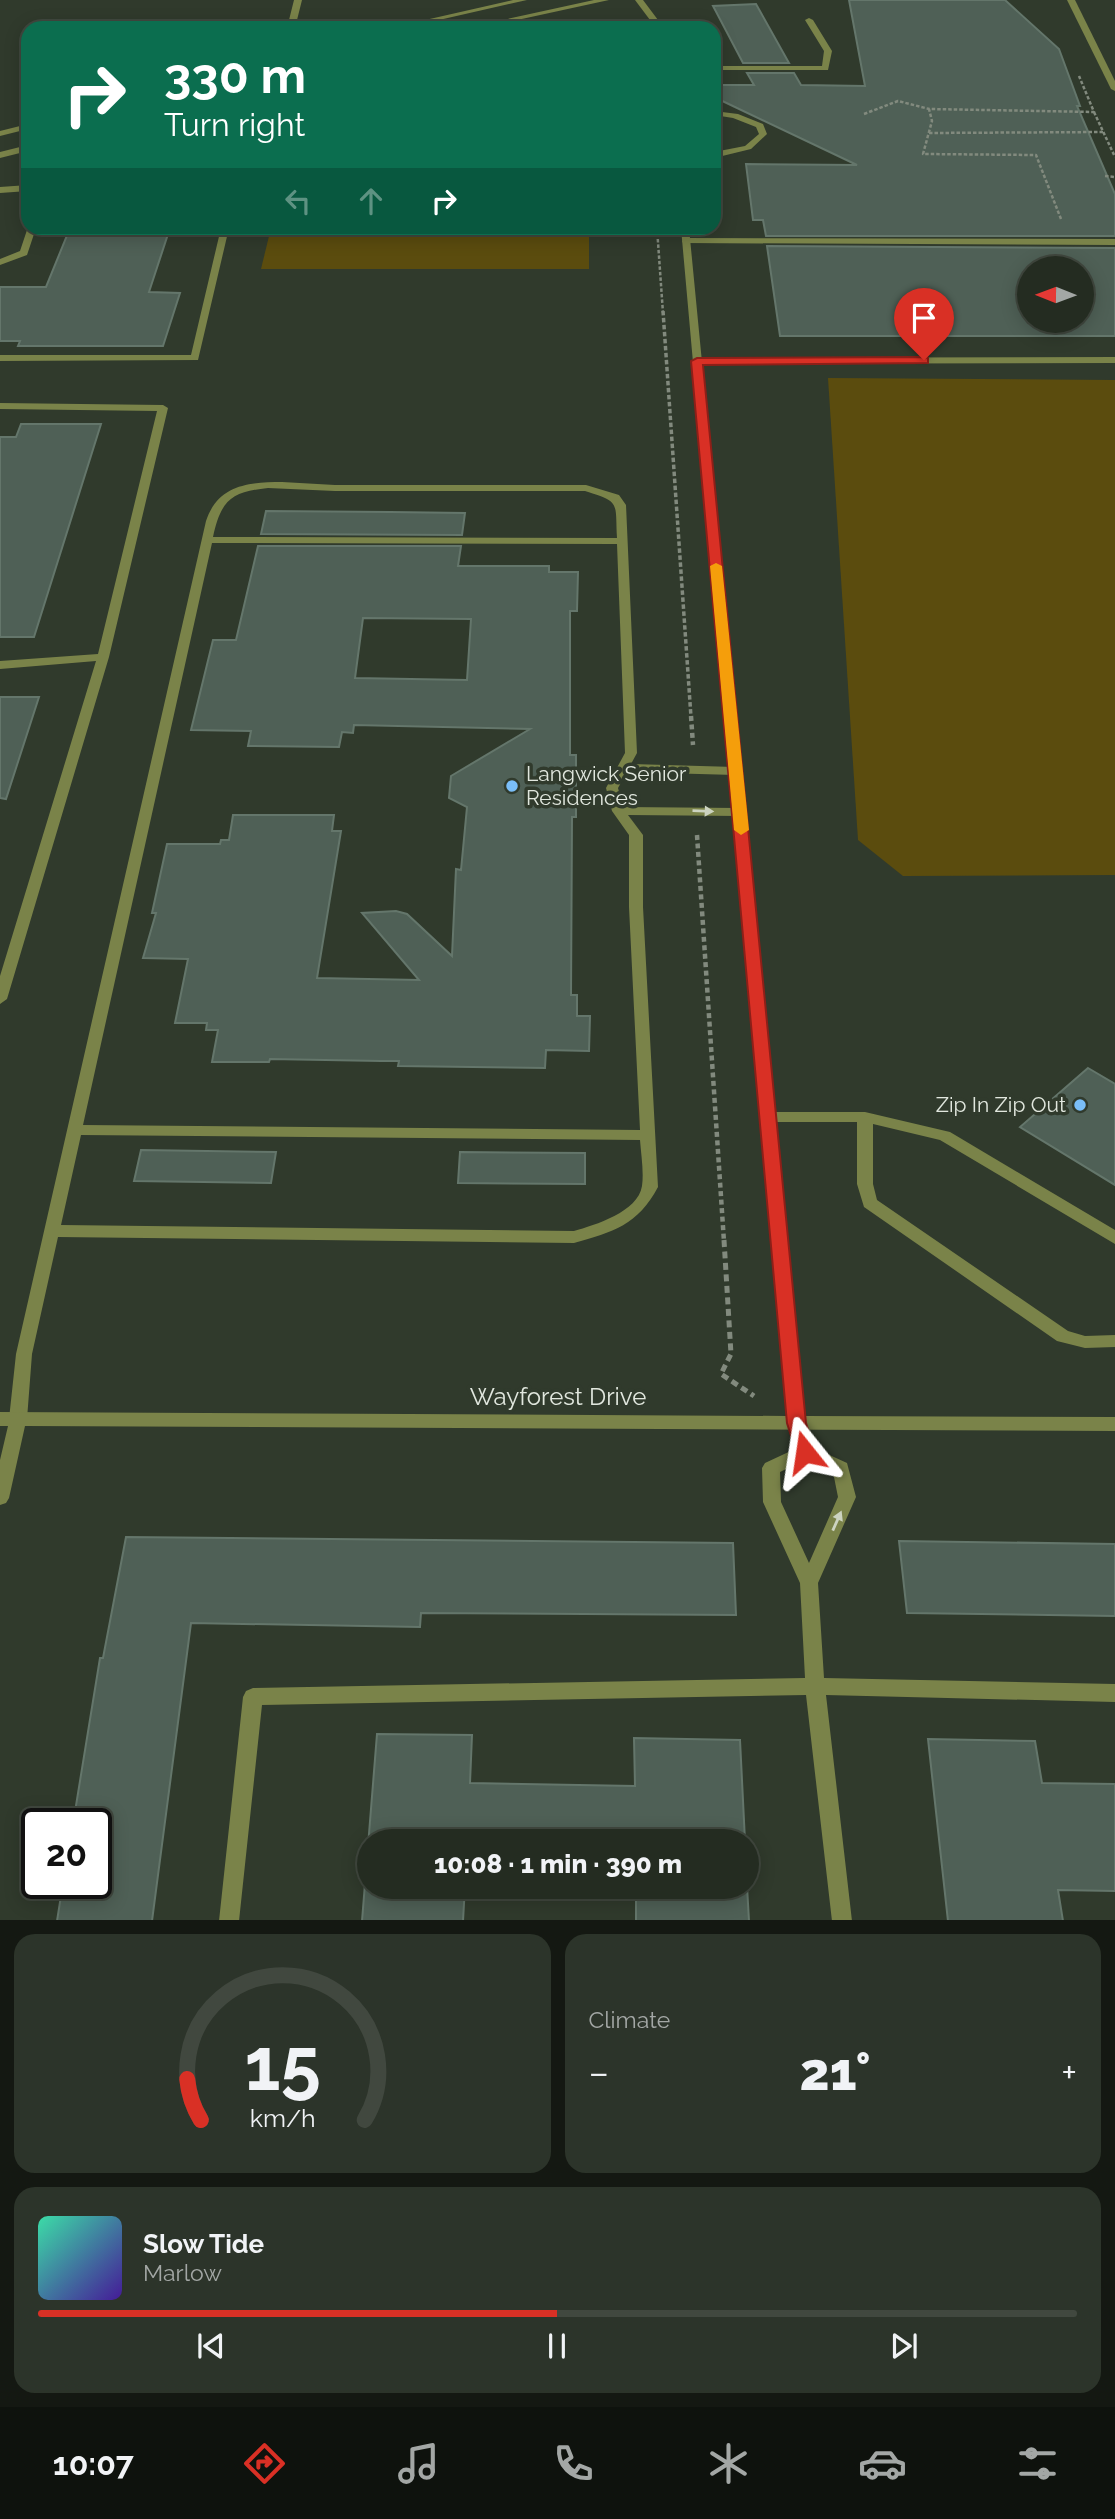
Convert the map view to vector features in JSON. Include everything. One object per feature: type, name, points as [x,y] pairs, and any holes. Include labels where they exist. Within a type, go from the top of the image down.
[{"type":"street","points":[[293,21],[298,0]]},
{"type":"street","points":[[426,21],[523,0]]},
{"type":"street","points":[[504,21],[605,0]]},
{"type":"street","points":[[639,0],[655,21]]},
{"type":"street","points":[[1071,0],[1115,89]]},
{"type":"street","points":[[721,68],[825,68],[828,51],[809,20]]},
{"type":"street","points":[[721,115],[760,126],[763,134],[757,143],[745,149],[721,154]]},
{"type":"street","points":[[0,134],[21,128]]},
{"type":"street","points":[[0,155],[21,150]]},
{"type":"street","points":[[0,190],[21,188]]},
{"type":"street","points":[[0,262],[24,253],[30,235]]},
{"type":"street","points":[[0,358],[195,358],[223,235]]},
{"type":"street","points":[[686,235],[796,1423],[805,1452],[841,1468],[847,1497],[809,1583]]},
{"type":"street","points":[[721,235],[1115,242]]},
{"type":"street","points":[[697,361],[1115,360]]},
{"type":"street","points":[[0,406],[163,408],[103,657],[0,999]]},
{"type":"street","points":[[0,1498],[18,1419],[24,1354],[213,513],[229,495],[244,489],[272,486],[586,488],[615,497],[621,505],[631,752],[612,788],[618,811],[636,835],[636,907],[650,1187],[644,1202],[626,1219],[574,1237],[52,1231]]},
{"type":"street","points":[[207,540],[622,541]]},
{"type":"street","points":[[0,665],[103,657]]},
{"type":"street","points":[[621,768],[735,771]]},
{"type":"street","points":[[618,811],[739,812]]},
{"type":"street","points":[[768,1118],[865,1117],[945,1136],[1115,1238]]},
{"type":"street","points":[[865,1117],[865,1184],[870,1203],[1063,1336],[1085,1342],[1115,1341]]},
{"type":"street","points":[[74,1130],[648,1135]]},
{"type":"street","name":"Wayforest Drive","points":[[0,1419],[1115,1424]]},
{"type":"street","points":[[805,1452],[771,1468],[772,1502],[809,1583],[815,1686],[842,1920]]},
{"type":"street","points":[[229,1920],[253,1697],[815,1686],[1115,1693]]},
{"type":"path","points":[[1075,65],[1115,157]]},
{"type":"path","points":[[863,114],[898,101],[929,109],[1094,112]]},
{"type":"path","points":[[929,109],[932,121],[923,154],[1037,155],[1041,173],[1071,242]]},
{"type":"path","points":[[929,133],[1104,132]]},
{"type":"path","points":[[1105,176],[1115,177]]},
{"type":"path","points":[[657,235],[695,769]]},
{"type":"path","points":[[695,811],[731,1354],[721,1374],[796,1423]]},
{"type":"shaded area","points":[[269,235],[589,235],[589,269],[261,269]]},
{"type":"shaded area","points":[[828,378],[1115,380],[1115,875],[903,876],[858,840]]},
{"type":"building","points":[[849,0],[1005,0],[1059,49],[1080,106],[1077,106],[1115,194],[1115,236],[766,236],[763,220],[753,220],[746,164],[857,165],[721,100],[721,85],[754,85],[747,73],[794,73],[801,85],[865,86]]},
{"type":"building","points":[[756,4],[789,63],[743,63],[713,6]]},
{"type":"building","points":[[67,235],[168,235],[149,292],[180,293],[163,346],[18,346],[20,341],[0,341],[0,287],[46,287]]},
{"type":"building","points":[[767,246],[1115,248],[1115,336],[780,336]]},
{"type":"building","points":[[21,424],[101,424],[34,637],[0,637],[0,437],[16,437]]},
{"type":"building","points":[[266,511],[465,513],[462,535],[261,534]]},
{"type":"building","points":[[258,546],[461,546],[458,566],[549,566],[549,572],[578,572],[577,611],[570,611],[570,755],[576,755],[576,817],[572,817],[571,995],[577,995],[577,1016],[590,1016],[589,1051],[546,1050],[545,1068],[398,1066],[399,1061],[270,1059],[269,1062],[212,1062],[218,1030],[206,1030],[207,1023],[175,1023],[188,959],[143,958],[156,913],[152,913],[167,844],[220,844],[221,840],[229,840],[233,815],[334,815],[332,831],[341,831],[317,978],[419,980],[362,913],[396,911],[407,914],[452,956],[456,869],[461,870],[467,807],[449,798],[451,776],[530,729],[354,725],[353,733],[342,732],[339,747],[248,746],[251,731],[191,730],[213,640],[236,640]],"holes":[[[363,618],[471,619],[467,680],[355,678]]]},
{"type":"building","points":[[0,697],[39,697],[6,799],[0,798]]},
{"type":"building","name":"Zip In Zip Out","points":[[1088,1068],[1115,1084],[1115,1185],[1020,1127]]},
{"type":"building","points":[[141,1150],[276,1152],[271,1183],[134,1181]]},
{"type":"building","points":[[460,1152],[585,1153],[585,1184],[458,1183]]},
{"type":"building","points":[[126,1537],[733,1543],[736,1615],[421,1613],[420,1627],[191,1623],[152,1920],[57,1920],[60,1899],[112,1899],[112,1808],[76,1808],[100,1658],[103,1658]]},
{"type":"building","points":[[899,1541],[1115,1544],[1115,1616],[907,1613]]},
{"type":"building","points":[[377,1734],[472,1735],[470,1783],[635,1786],[634,1738],[740,1740],[744,1829],[369,1829]]},
{"type":"building","points":[[928,1739],[1035,1741],[1042,1783],[1115,1784],[1115,1891],[1058,1890],[1063,1920],[948,1920]]},
{"type":"building","points":[[364,1899],[464,1899],[463,1920],[362,1920]]},
{"type":"building","points":[[636,1899],[748,1899],[749,1920],[636,1920]]},
{"type":"slow traffic","points":[[716,566],[741,830]]},
{"type":"place","name":"Langwick Senior Residences","points":[[512,786]]},
{"type":"place","name":"Zip In Zip Out","points":[[1080,1105]]},
{"type":"route","points":[[805,1452],[796,1423],[697,361],[924,360]]}]
